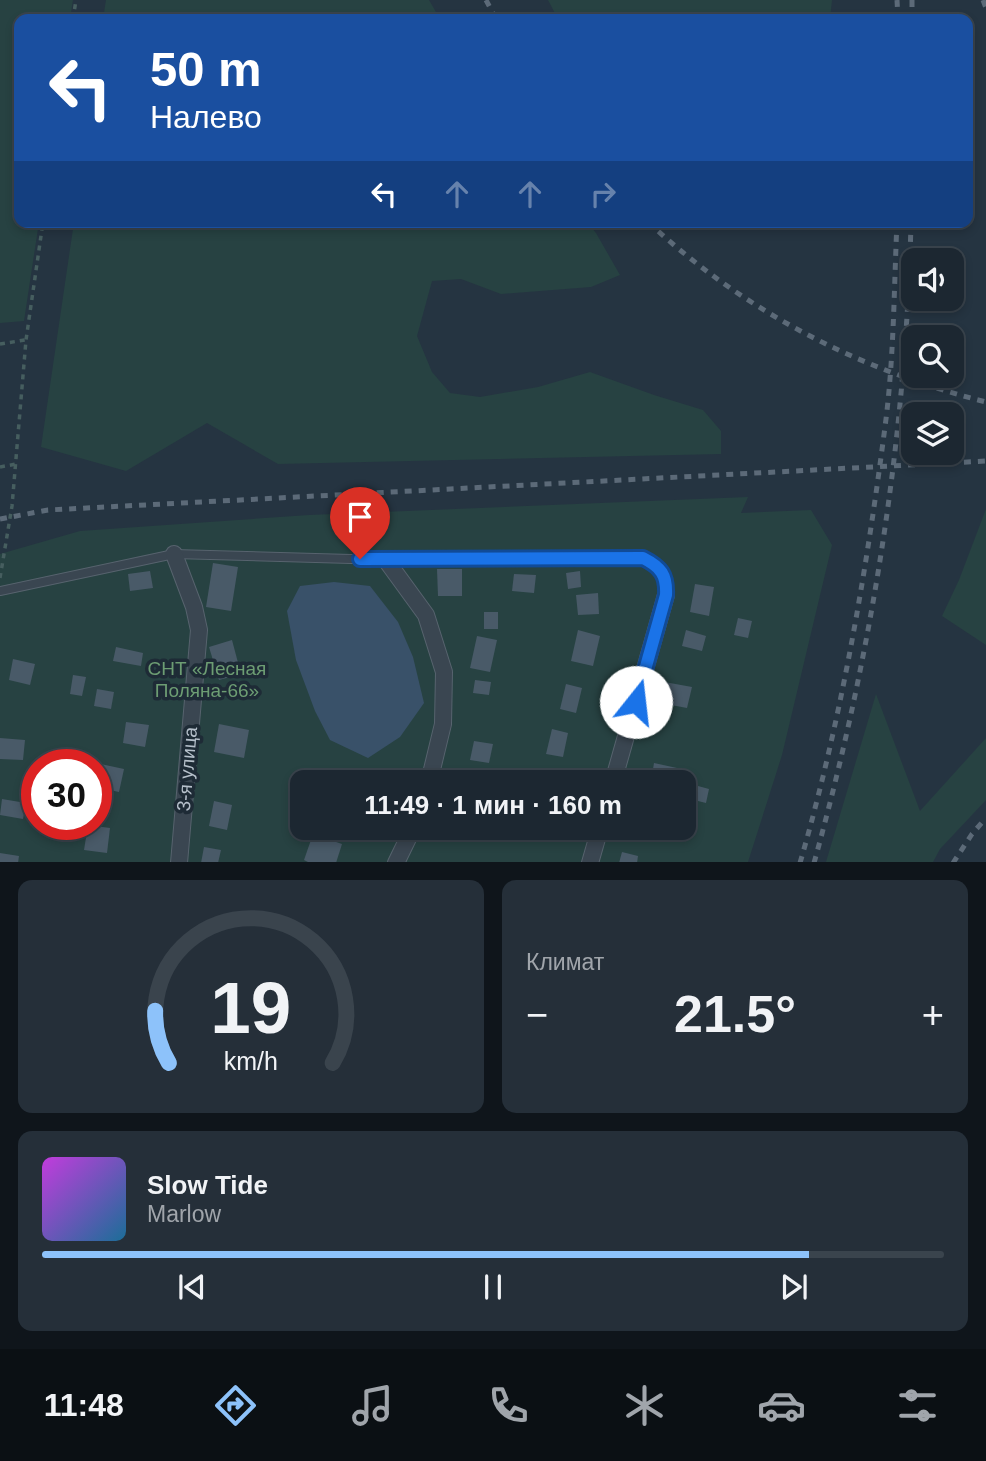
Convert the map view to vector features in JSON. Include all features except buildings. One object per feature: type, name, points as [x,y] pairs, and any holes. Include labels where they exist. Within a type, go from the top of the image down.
[{"type":"street","name":"3-я улица","points":[[174,554],[194,607],[199,630],[179,862]]},
{"type":"street","points":[[386,560],[426,615],[444,672],[443,724],[432,770]]},
{"type":"street","points":[[616,770],[666,595]]},
{"type":"street","points":[[396,862],[407,840]]},
{"type":"street","points":[[590,862],[597,840]]},
{"type":"lane","points":[[0,591],[174,554],[386,560],[643,558],[658,566],[667,579],[666,595]]},
{"type":"path","points":[[0,580],[12,506],[26,340],[42,228]]},
{"type":"path","points":[[0,344],[26,340]]},
{"type":"path","points":[[0,467],[16,464]]},
{"type":"green space","points":[[0,0],[73,0],[71,14],[14,14],[14,228],[38,228],[24,321],[0,323]]},
{"type":"green space","points":[[106,0],[429,0],[437,14],[104,14]]},
{"type":"green space","points":[[548,0],[832,0],[831,14],[555,14]]},
{"type":"green space","points":[[73,228],[592,228],[620,275],[591,287],[501,294],[461,279],[432,281],[417,336],[432,372],[450,393],[480,397],[538,387],[590,372],[703,410],[721,431],[721,454],[278,464],[207,423],[126,471],[41,447]]},
{"type":"green space","name":"СНТ «Лесная Поляна-66»","points":[[748,497],[741,513],[811,510],[832,545],[782,755],[748,862],[0,862],[0,554],[80,531],[309,515]]},
{"type":"green space","points":[[986,509],[986,645],[942,616]]},
{"type":"green space","points":[[876,694],[920,811],[986,738],[986,800],[940,849],[933,862],[826,862]]},
{"type":"water","points":[[334,582],[370,586],[398,622],[413,657],[424,703],[400,737],[368,758],[330,740],[315,711],[296,660],[287,611],[300,586]]},
{"type":"railway","points":[[486,0],[493,14]]},
{"type":"railway","points":[[897,0],[898,14]]},
{"type":"railway","points":[[912,0],[912,14]]},
{"type":"railway","points":[[983,0],[986,8]]},
{"type":"railway","points":[[655,228],[724,284],[806,334],[893,373],[986,402]]},
{"type":"railway","points":[[800,862],[841,698],[879,475],[889,395],[897,228]]},
{"type":"railway","points":[[814,862],[853,705],[882,545],[902,384],[911,228]]},
{"type":"railway","points":[[0,519],[48,510],[986,461]]},
{"type":"railway","points":[[954,862],[986,818]]},
{"type":"route","points":[[360,559],[643,558],[658,566],[667,579],[666,595],[636,702]]}]
